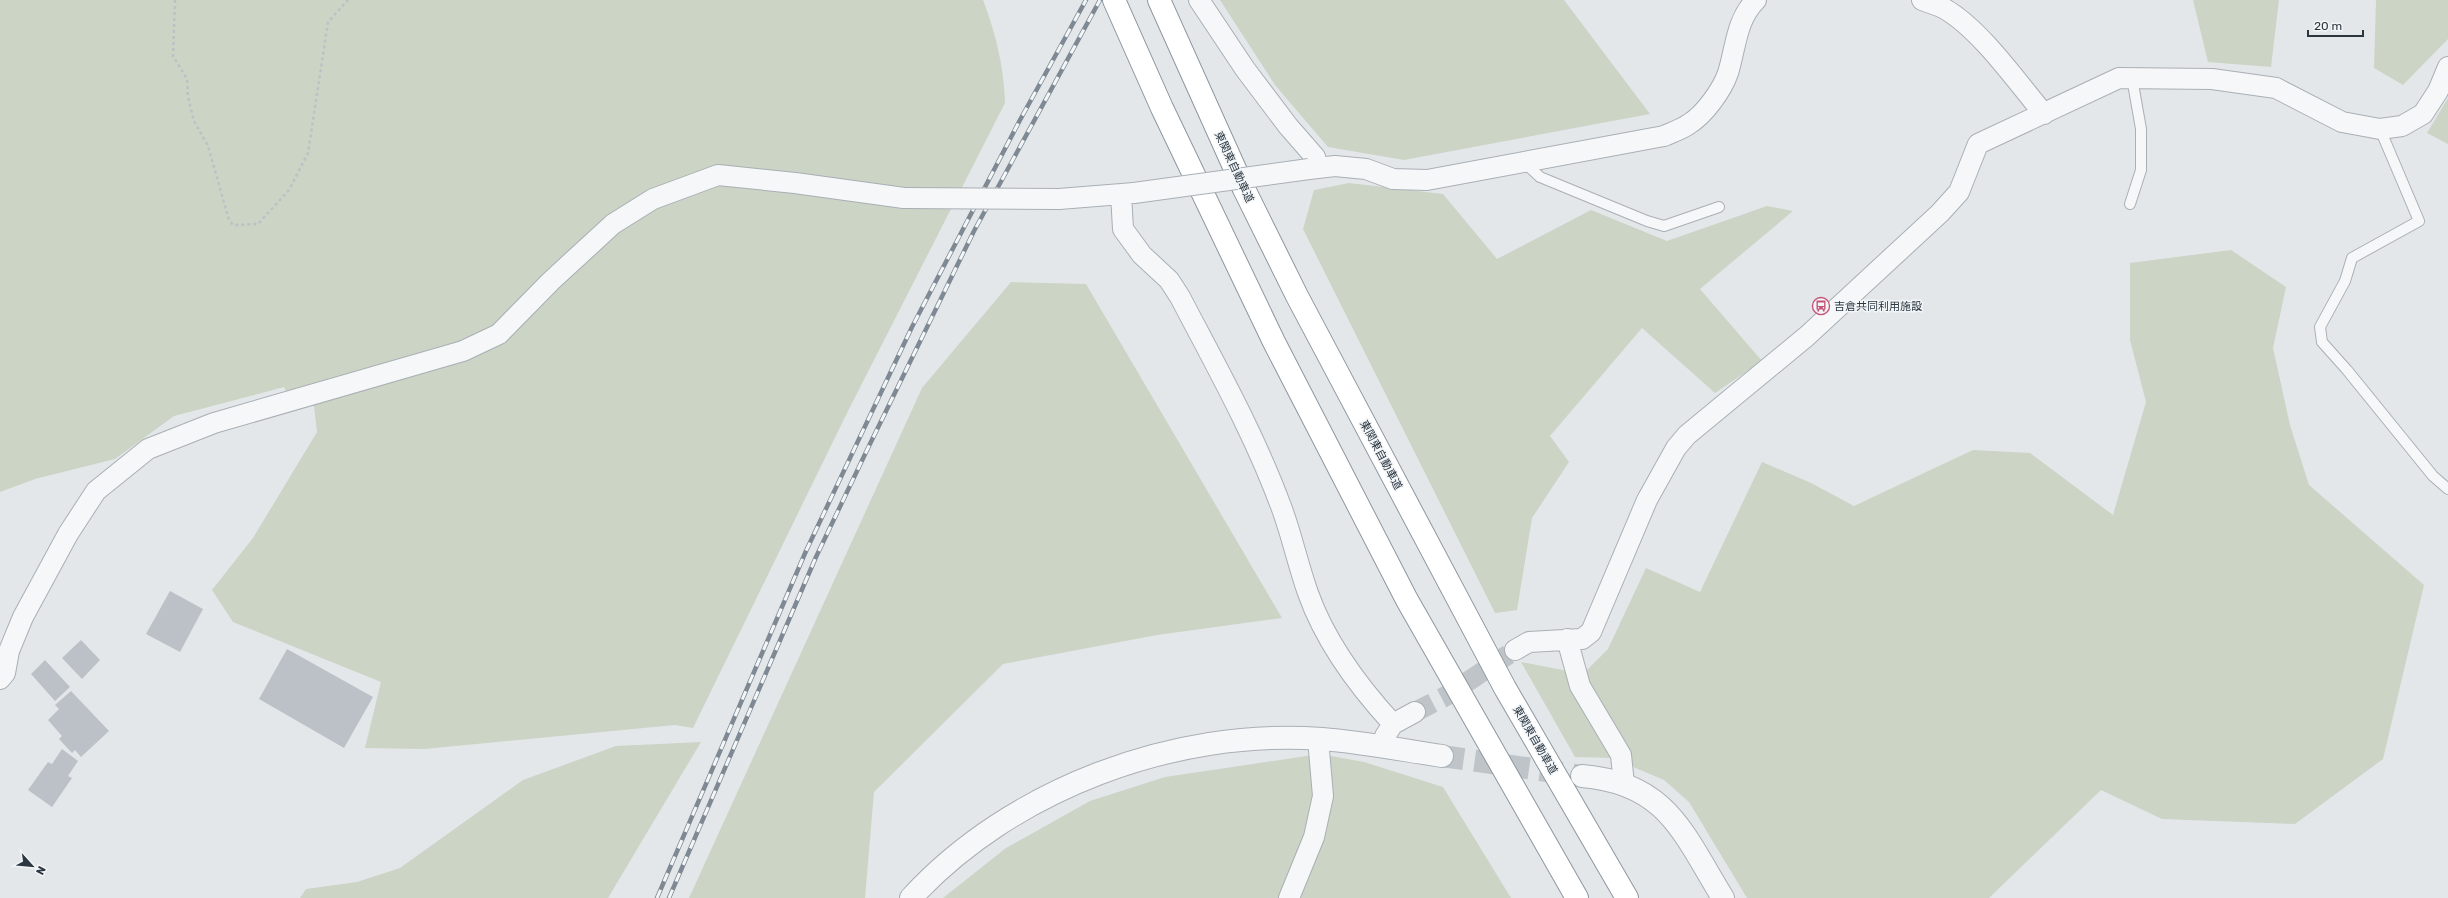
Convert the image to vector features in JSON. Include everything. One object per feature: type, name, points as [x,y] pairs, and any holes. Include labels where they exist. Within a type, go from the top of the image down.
[{"type":"highway","points":[[1114,0],[1137,53],[1274,342],[1407,600],[1577,898]]},
{"type":"highway","name":"東関東自動車道","points":[[1159,0],[1244,189],[1297,296],[1505,688],[1627,898]]},
{"type":"street","points":[[1199,0],[1245,69],[1288,126],[1315,157],[1314,168]]},
{"type":"street","points":[[1922,0],[1944,9],[1962,21],[2002,63],[2044,114]]},
{"type":"street","points":[[0,679],[5,673],[9,651],[23,616],[68,534],[96,490],[148,449],[214,423],[463,351],[499,334],[551,281],[613,224],[653,200],[718,175],[795,182],[904,198],[1059,199],[1128,193],[1335,166],[1366,169],[1393,179],[1427,180],[1525,163],[1664,136],[1690,123],[1712,102],[1728,74],[1746,3]]},
{"type":"street","points":[[1515,650],[1529,642],[1582,639],[1590,632],[1644,506],[1676,448],[1687,435],[1807,336],[1940,213],[1959,192],[1978,144],[2119,78],[2212,79],[2276,88],[2342,122],[2380,129],[2402,126],[2423,114],[2438,91],[2448,67]]},
{"type":"street","points":[[1128,193],[1123,229],[1142,254],[1169,280],[1180,297],[1257,449],[1282,509],[1308,593],[1319,620],[1338,653],[1393,724]]},
{"type":"street","points":[[1567,639],[1580,686],[1621,755],[1624,784]]},
{"type":"street","points":[[1379,746],[1393,724],[1415,712]]},
{"type":"street","points":[[911,898],[935,872],[1013,814],[1073,786],[1147,756],[1207,743],[1264,739],[1318,739],[1379,746],[1442,756]]},
{"type":"street","points":[[1289,898],[1314,836],[1323,796],[1318,739]]},
{"type":"street","points":[[1582,776],[1598,777],[1624,784],[1644,793],[1666,809],[1685,836],[1723,898]]},
{"type":"lane","points":[[2130,204],[2141,170],[2141,128],[2132,78]]},
{"type":"lane","points":[[2380,129],[2419,221],[2352,258],[2345,280],[2320,327],[2322,342],[2347,370],[2433,476],[2448,489]]},
{"type":"lane","points":[[1525,163],[1540,177],[1647,221],[1664,226],[1719,207]]},
{"type":"path","points":[[175,0],[173,56],[187,79],[188,97],[194,122],[208,146],[229,220],[233,225],[258,224],[289,190],[308,153],[328,22],[348,0]]},
{"type":"green space","points":[[0,0],[983,0],[992,25],[1001,64],[1005,103],[848,411],[693,728],[675,725],[424,749],[365,748],[381,682],[233,622],[212,590],[253,538],[317,432],[314,406],[287,393],[284,387],[174,416],[115,459],[35,479],[0,492]]},
{"type":"green space","points":[[1220,0],[1564,0],[1650,114],[1404,160],[1328,147],[1275,85]]},
{"type":"green space","points":[[2193,0],[2279,0],[2271,67],[2208,62]]},
{"type":"green space","points":[[2376,0],[2448,0],[2448,39],[2403,85],[2374,68]]},
{"type":"green space","points":[[2448,98],[2448,144],[2427,133]]},
{"type":"green space","points":[[1349,183],[1443,194],[1497,259],[1591,210],[1667,241],[1767,206],[1793,211],[1700,289],[1762,361],[1715,393],[1642,328],[1550,436],[1569,462],[1532,518],[1517,610],[1495,613],[1303,229],[1314,190]]},
{"type":"green space","points":[[2231,250],[2286,287],[2273,348],[2290,425],[2309,485],[2424,585],[2383,759],[2295,824],[2162,819],[2101,790],[1989,898],[1747,898],[1689,802],[1664,780],[1612,758],[1575,757],[1521,662],[1583,674],[1608,649],[1646,568],[1700,592],[1762,462],[1811,483],[1854,506],[1973,450],[2030,453],[2113,515],[2146,402],[2130,340],[2130,263]]},
{"type":"green space","points":[[1011,282],[1086,284],[1282,618],[1157,635],[1003,664],[874,792],[865,898],[689,898],[922,388]]},
{"type":"green space","points":[[701,742],[608,898],[300,898],[306,889],[357,882],[400,868],[523,780],[616,746]]},
{"type":"green space","points":[[1320,754],[1364,762],[1443,787],[1511,898],[943,898],[1006,848],[1090,801],[1165,777]]},
{"type":"building","points":[[170,591],[203,609],[180,652],[146,634]]},
{"type":"building","points":[[81,640],[100,660],[82,679],[62,658]]},
{"type":"building","points":[[287,649],[373,697],[344,748],[259,699]]},
{"type":"building","points":[[45,660],[70,687],[55,701],[31,674]]},
{"type":"building","points":[[71,691],[109,731],[81,757],[75,750],[72,753],[59,739],[62,736],[48,720],[59,709],[55,705]]},
{"type":"building","points":[[62,749],[78,761],[68,776],[72,778],[52,807],[28,790],[48,762],[52,764]]},
{"type":"tunnel","points":[[1415,712],[1446,696],[1515,650]]},
{"type":"tunnel","points":[[1442,756],[1582,776]]},
{"type":"railway","points":[[657,898],[806,551],[912,327],[1020,120],[1086,0]]},
{"type":"railway","points":[[669,898],[816,557],[868,448],[974,231],[1100,0]]},
{"type":"place","name":"吉倉共同利用施設","points":[[1821,306]]}]
